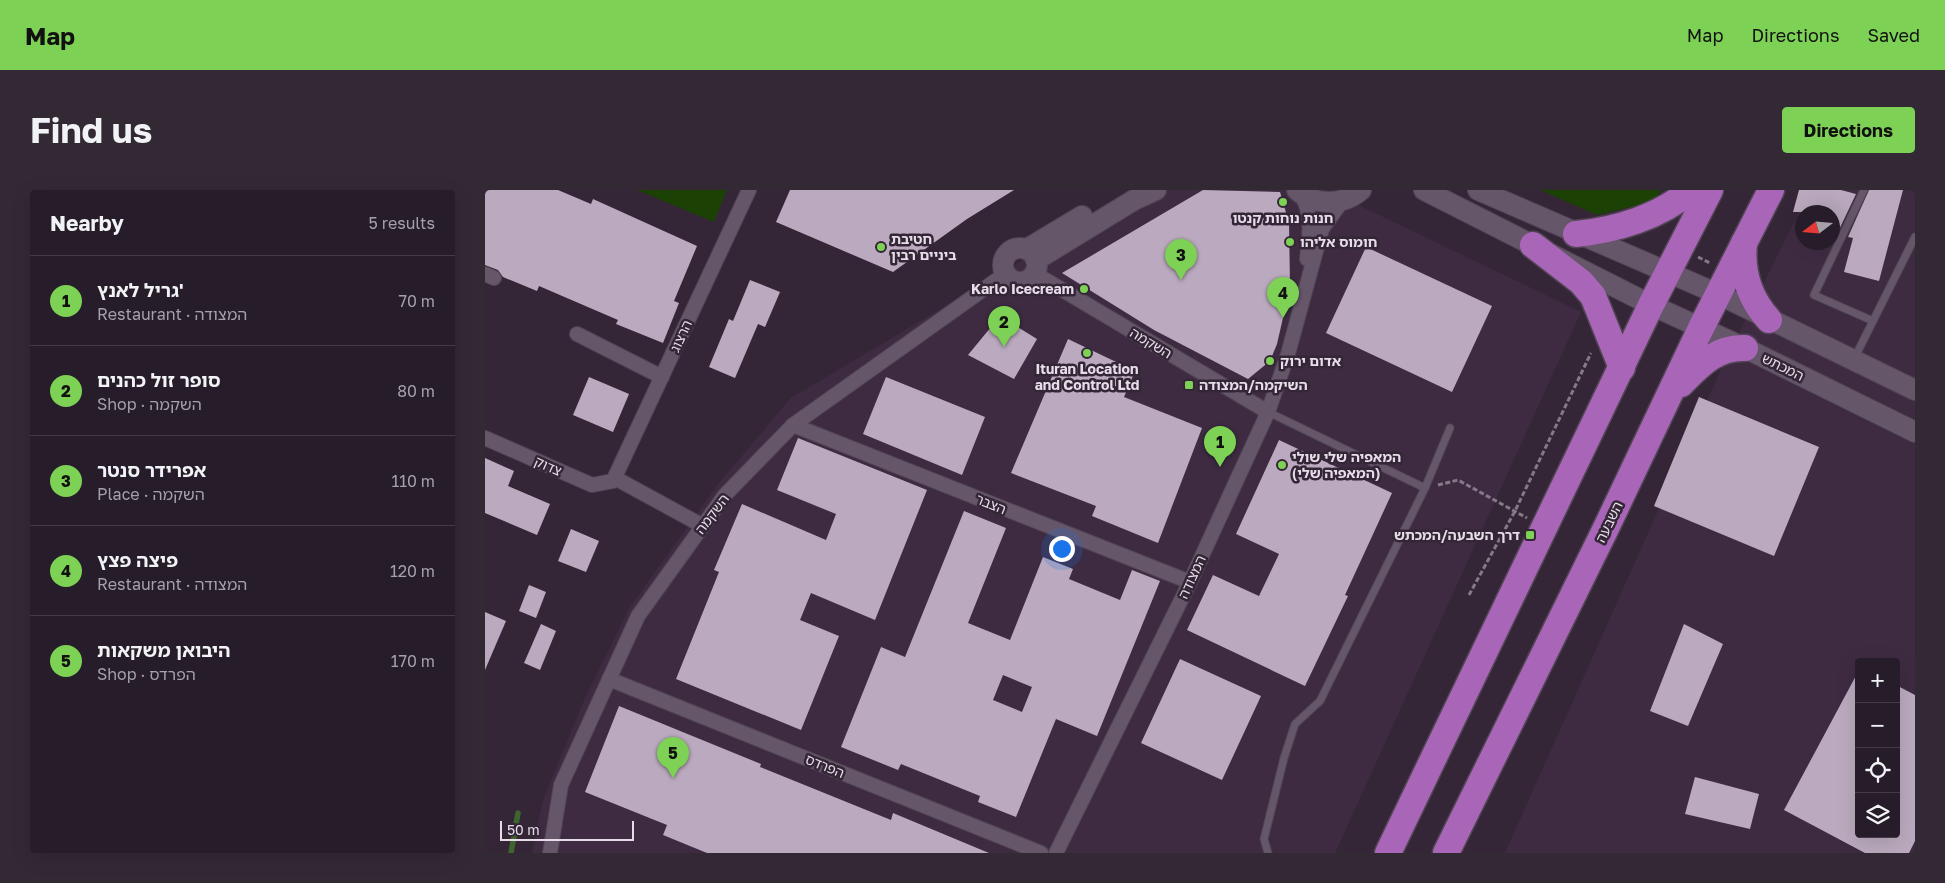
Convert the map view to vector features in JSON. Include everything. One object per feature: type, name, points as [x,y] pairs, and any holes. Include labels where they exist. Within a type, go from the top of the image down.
[{"type":"highway","points":[[1576,234],[1603,231],[1649,215],[1670,206],[1691,190]]},
{"type":"highway","points":[[1388,853],[1651,304],[1710,190]]},
{"type":"highway","name":"השבעה","points":[[1446,853],[1744,240],[1771,190]]},
{"type":"highway","points":[[1744,240],[1743,258],[1747,282],[1758,308],[1769,320]]},
{"type":"highway","points":[[1533,245],[1581,282],[1593,296],[1622,368]]},
{"type":"highway","points":[[1670,395],[1704,360],[1728,349],[1745,348]]},
{"type":"street","name":"הרצוג","points":[[614,479],[749,190]]},
{"type":"street","points":[[1033,261],[1016,248],[1007,253],[1003,263],[1005,274],[1009,278],[1020,282],[1026,281],[1033,261],[1124,190]]},
{"type":"street","points":[[1033,261],[1134,200],[1156,190]]},
{"type":"street","name":"המכתש","points":[[1424,190],[1651,304],[1915,432]]},
{"type":"street","points":[[1477,190],[1492,195],[1576,234],[1668,271],[1915,390]]},
{"type":"street","points":[[1298,191],[1315,201],[1326,202],[1357,193]]},
{"type":"street","name":"המצודה","points":[[1298,191],[1307,205],[1310,216],[1305,292]]},
{"type":"street","name":"המצודה","points":[[1056,853],[1190,582],[1268,412],[1288,354],[1322,228],[1357,193]]},
{"type":"street","name":"השקמה","points":[[1033,261],[1268,412]]},
{"type":"street","name":"השקמה","points":[[549,853],[561,786],[638,616],[725,495],[793,425],[1005,274]]},
{"type":"street","points":[[577,334],[662,377]]},
{"type":"street","name":"הצבר","points":[[793,425],[1190,582]]},
{"type":"street","name":"צדוק","points":[[485,438],[592,485],[614,479]]},
{"type":"street","points":[[614,479],[703,526]]},
{"type":"street","name":"הפרדס","points":[[609,678],[1041,853]]},
{"type":"lane","points":[[1864,190],[1813,296],[1873,321]]},
{"type":"lane","points":[[1853,360],[1915,236]]},
{"type":"lane","points":[[1268,412],[1425,488]]},
{"type":"lane","points":[[1268,853],[1265,839],[1270,810],[1295,724],[1320,701],[1425,488],[1449,428]]},
{"type":"path","points":[[1469,595],[1515,511],[1591,356],[1591,348]]},
{"type":"path","points":[[1458,480],[1545,528]]},
{"type":"shaded area","points":[[1140,190],[1327,190],[1581,312],[1335,853],[532,853],[543,800],[585,698],[630,607],[718,484],[791,398]]},
{"type":"shaded area","points":[[1810,190],[1915,190],[1915,853],[1505,853],[1724,363],[1795,220],[1795,250],[1840,250],[1840,205],[1803,205]]},
{"type":"green space","points":[[637,190],[727,190],[714,222]]},
{"type":"green space","points":[[1540,190],[1661,190],[1655,201],[1597,215]]},
{"type":"building","points":[[485,190],[558,190],[591,204],[593,199],[697,246],[674,301],[679,303],[663,343],[616,324],[618,320],[539,286],[537,291],[503,277],[498,270],[485,265]]},
{"type":"building","name":"חטיבת ביניים רבין","points":[[790,190],[1014,190],[967,219],[893,272],[776,222]]},
{"type":"building","points":[[1203,190],[1280,192],[1289,223],[1290,287],[1277,344],[1270,361],[1248,379],[1154,330],[1062,273]]},
{"type":"building","points":[[1799,190],[1841,190],[1856,194],[1840,228],[1840,205],[1795,205],[1795,212],[1793,212]]},
{"type":"building","points":[[1869,190],[1903,190],[1879,281],[1844,272],[1853,238],[1848,237]]},
{"type":"building","points":[[1366,247],[1492,306],[1452,392],[1326,333]]},
{"type":"building","points":[[750,280],[780,292],[765,327],[758,324],[735,378],[709,367],[729,319],[733,321]]},
{"type":"building","points":[[1000,316],[1037,339],[1014,379],[968,355]]},
{"type":"building","points":[[1068,339],[1135,371],[1124,397],[1202,428],[1158,543],[1092,516],[1096,506],[1011,473]]},
{"type":"building","points":[[589,377],[629,394],[613,432],[573,415]]},
{"type":"building","points":[[886,377],[985,417],[962,475],[863,434]]},
{"type":"building","points":[[1699,397],[1819,447],[1774,556],[1654,506]]},
{"type":"building","points":[[798,438],[927,490],[875,620],[811,593],[800,620],[839,636],[801,730],[676,679],[719,572],[714,570],[742,504],[826,540],[836,514],[777,490]]},
{"type":"building","points":[[1279,440],[1392,493],[1345,595],[1348,596],[1305,686],[1187,630],[1213,575],[1259,596],[1279,554],[1236,534]]},
{"type":"building","points":[[485,458],[514,471],[508,486],[550,504],[537,535],[485,513]]},
{"type":"building","points":[[964,511],[1006,528],[968,623],[1010,640],[1043,557],[1073,569],[1069,579],[1120,600],[1132,570],[1160,581],[1097,736],[1056,719],[1016,817],[978,802],[980,796],[901,764],[898,770],[841,747],[881,647],[905,657]],"holes":[[[1003,675],[1032,687],[1022,712],[993,700]]]},
{"type":"building","points":[[571,529],[599,541],[586,572],[558,561]]},
{"type":"building","points":[[529,585],[546,592],[536,618],[519,611]]},
{"type":"building","points":[[485,612],[506,621],[485,670]]},
{"type":"building","points":[[541,624],[556,631],[540,670],[524,663]]},
{"type":"building","points":[[1684,624],[1723,644],[1688,726],[1650,711]]},
{"type":"building","points":[[1180,659],[1261,696],[1222,780],[1141,743]]},
{"type":"building","points":[[1855,677],[1855,838],[1900,838],[1900,687],[1915,695],[1915,841],[1909,853],[1865,853],[1784,810]]},
{"type":"building","points":[[619,706],[761,764],[760,767],[891,820],[893,813],[989,853],[707,853],[663,835],[667,825],[585,792]]},
{"type":"building","points":[[1695,777],[1759,794],[1750,829],[1685,814]]},
{"type":"waterway","points":[[511,853],[518,813]]},
{"type":"place","name":"חנות נוחות קנטו","points":[[1283,202]]},
{"type":"place","name":"חומוס אליהו","points":[[1290,242]]},
{"type":"place","name":"חטיבת ביניים רבין","points":[[881,247]]},
{"type":"place","name":"אפרידר סנטר","points":[[1181,280]]},
{"type":"place","name":"Karlo Icecream","points":[[1084,289]]},
{"type":"place","name":"פיצה פצץ","points":[[1283,318]]},
{"type":"place","name":"סופר זול כהנים","points":[[1004,347]]},
{"type":"place","name":"Ituran Location and Control Ltd","points":[[1087,353]]},
{"type":"place","name":"אדום ירוק","points":[[1270,361]]},
{"type":"place","name":"השיקמה/המצודה","points":[[1189,385]]},
{"type":"place","name":"המאפיה שלי שולי (המאפיה שלי)","points":[[1282,465]]},
{"type":"place","name":"גריל לאנץ'","points":[[1220,467]]},
{"type":"place","name":"דרך השבעה/המכתש","points":[[1530,535]]},
{"type":"place","name":"היבואן משקאות","points":[[673,778]]}]
